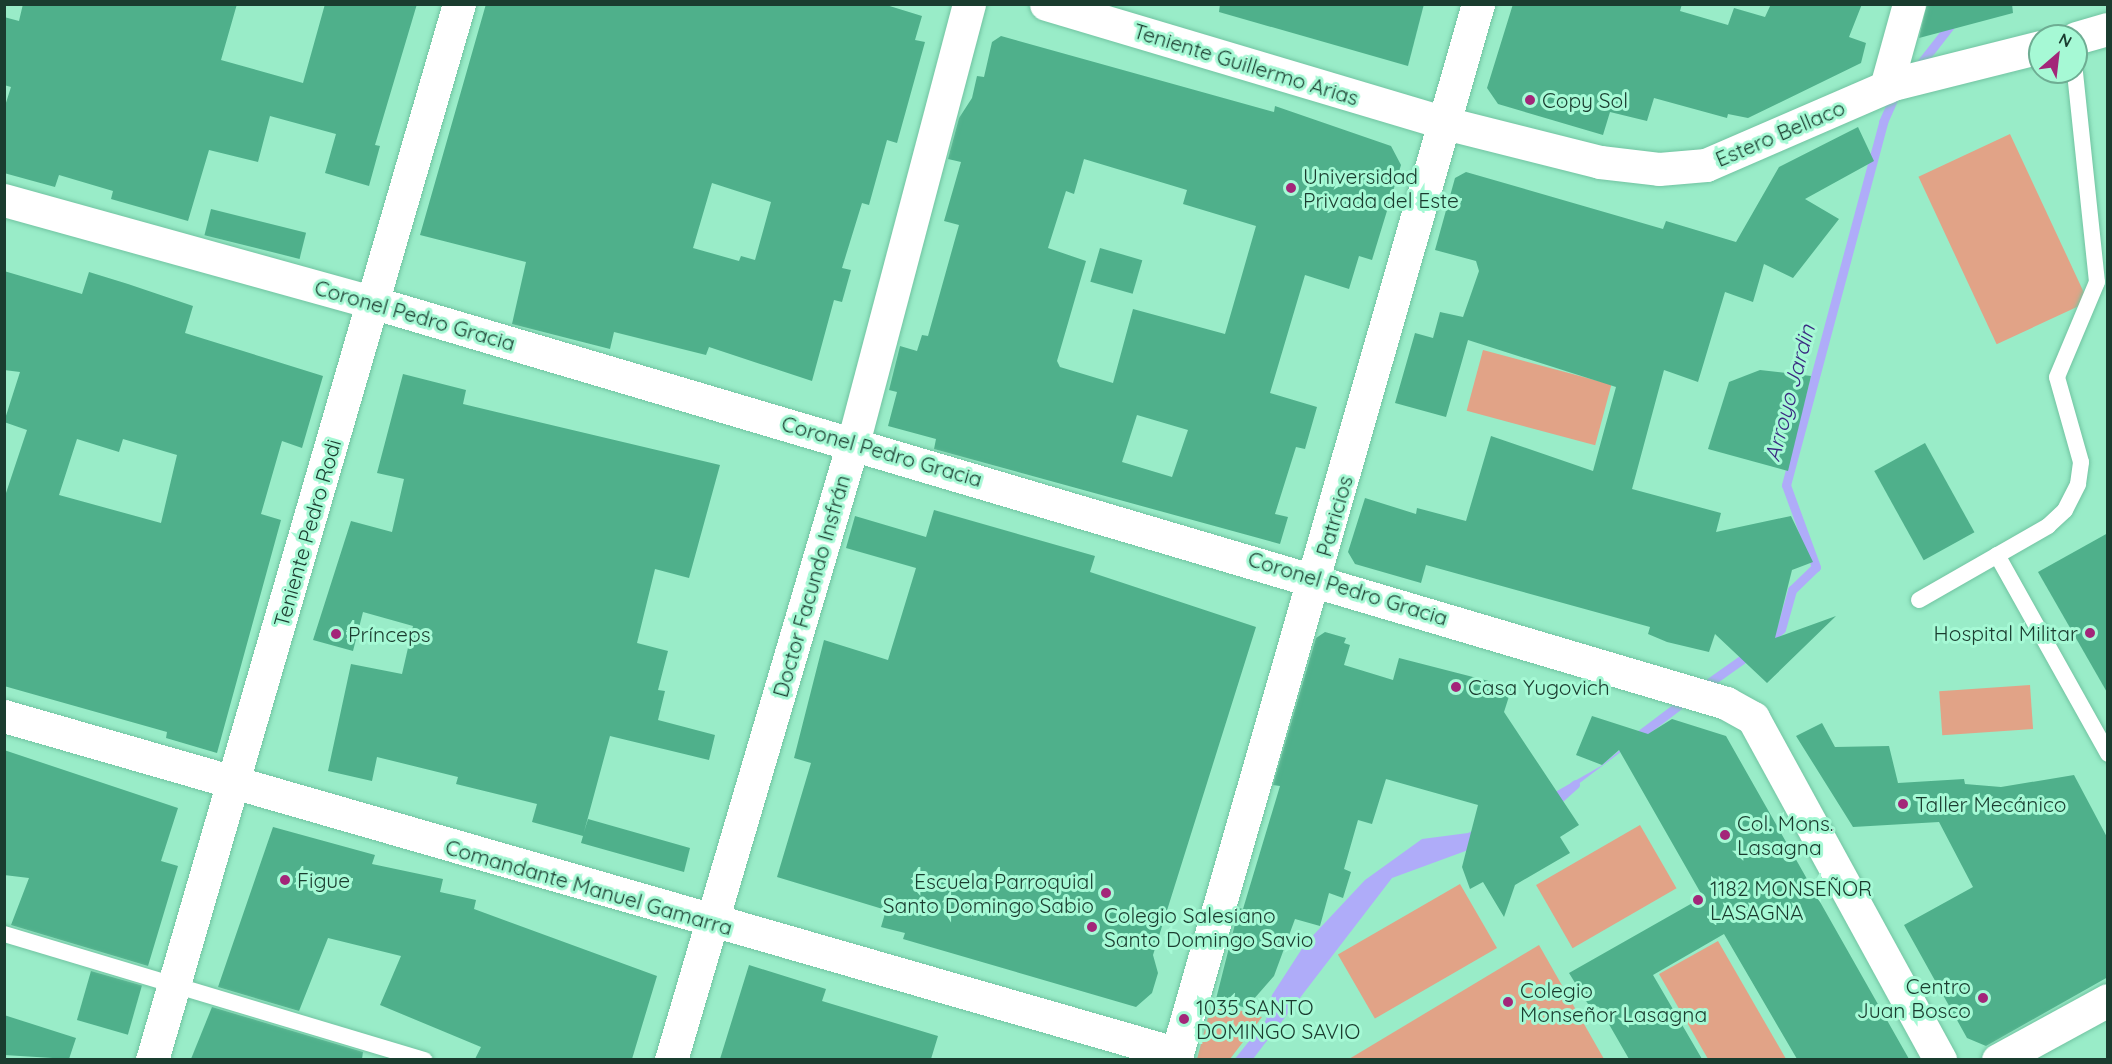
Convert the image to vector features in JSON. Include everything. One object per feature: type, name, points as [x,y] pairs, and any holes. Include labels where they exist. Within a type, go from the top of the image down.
[{"type":"street","name":"Teniente Pedro Rodi","points":[[152,1059],[375,303],[459,4]]},
{"type":"street","name":"Doctor Facundo Insfrán","points":[[671,1059],[853,443],[969,4]]},
{"type":"street","name":"Teniente Guillermo Arias","points":[[1046,4],[1445,123]]},
{"type":"street","name":"Patricios","points":[[1175,1056],[1316,578],[1478,4]]},
{"type":"street","points":[[1890,85],[1909,4]]},
{"type":"street","points":[[2088,35],[2108,29]]},
{"type":"street","name":"Estero Bellaco","points":[[1445,123],[1600,162],[1659,169],[1706,165],[1890,85],[2028,50]]},
{"type":"street","name":"Coronel Pedro Gracia","points":[[4,200],[375,303],[1316,578],[1658,681],[1740,710],[1940,1059]]},
{"type":"street","name":"Comandante Manuel Gamarra","points":[[4,716],[712,924],[1175,1056]]},
{"type":"street","points":[[1998,1059],[2108,1000]]},
{"type":"lane","points":[[1919,600],[2048,526],[2065,510],[2078,484],[2081,462],[2057,376],[2097,282],[2076,84]]},
{"type":"lane","points":[[1997,555],[2108,754]]},
{"type":"lane","points":[[4,934],[425,1059]]},
{"type":"shaded area","points":[[2010,134],[2088,302],[1997,344],[1918,177]]},
{"type":"shaded area","points":[[1483,350],[1611,384],[1595,445],[1467,411]]},
{"type":"shaded area","points":[[2030,685],[2033,729],[1942,735],[1939,691]]},
{"type":"shaded area","points":[[1664,713],[1671,714],[1581,782],[1490,842],[1392,878],[1253,1059],[1234,1060],[1266,1020],[1272,995],[1305,944],[1365,880],[1422,839],[1468,833],[1550,795],[1601,766]]},
{"type":"shaded area","points":[[1640,825],[1676,888],[1573,948],[1536,885]]},
{"type":"shaded area","points":[[1460,884],[1497,948],[1375,1019],[1338,955]]},
{"type":"shaded area","points":[[1718,941],[1786,1059],[1708,1059],[1659,974]]},
{"type":"shaded area","name":"Colegio Monseñor Lasagna","points":[[1539,945],[1604,1059],[1349,1059]]},
{"type":"shaded area","points":[[1212,1002],[1262,1017],[1230,1059],[1197,1059]]},
{"type":"building","points":[[23,4],[237,4],[221,60],[303,83],[325,4],[417,4],[375,145],[380,146],[369,186],[325,173],[336,134],[270,116],[258,162],[209,150],[188,221],[111,199],[113,191],[59,175],[55,187],[4,173],[4,109],[11,87],[4,85],[4,17],[19,21]]},
{"type":"building","points":[[486,4],[883,4],[922,16],[915,40],[925,42],[897,143],[887,140],[869,205],[862,203],[842,268],[851,270],[842,302],[834,300],[812,381],[709,347],[706,355],[614,332],[610,349],[512,324],[526,262],[420,235]],"holes":[[[712,183],[771,202],[755,260],[741,256],[739,261],[693,248]]]},
{"type":"building","points":[[1220,4],[1424,4],[1408,66],[1219,12]]},
{"type":"building","points":[[1513,4],[1682,4],[1680,11],[1728,25],[1734,8],[1765,17],[1771,4],[1862,4],[1849,37],[1866,43],[1861,63],[1748,118],[1728,114],[1727,118],[1654,98],[1647,121],[1610,112],[1603,135],[1498,104],[1487,88]]},
{"type":"building","points":[[1927,4],[2012,4],[2013,13],[1919,38]]},
{"type":"building","points":[[1001,36],[1274,112],[1275,106],[1391,146],[1401,165],[1372,260],[1359,256],[1349,289],[1305,275],[1270,393],[1317,407],[1305,449],[1296,447],[1275,514],[1288,517],[1280,544],[934,449],[936,439],[888,426],[897,392],[889,390],[900,346],[917,351],[922,335],[928,336],[959,225],[944,221],[961,162],[948,159],[959,118],[972,98],[977,76],[984,77],[992,42]],"holes":[[[1084,159],[1187,190],[1183,204],[1256,226],[1225,334],[1133,309],[1113,383],[1060,367],[1057,361],[1086,261],[1048,248],[1066,191],[1074,194]],[[1137,415],[1188,430],[1172,477],[1122,462]]]},
{"type":"building","points":[[1858,127],[1874,161],[1805,199],[1839,219],[1793,278],[1764,264],[1753,302],[1725,292],[1698,382],[1664,370],[1632,489],[1721,513],[1716,532],[1791,516],[1813,562],[1792,570],[1775,638],[1836,616],[1767,683],[1715,634],[1709,652],[1667,642],[1648,634],[1650,627],[1426,565],[1421,583],[1355,564],[1348,552],[1365,498],[1416,514],[1417,508],[1466,521],[1491,436],[1593,471],[1616,387],[1468,340],[1446,417],[1395,403],[1415,333],[1433,338],[1440,312],[1463,317],[1479,271],[1476,261],[1435,250],[1455,178],[1466,172],[1663,229],[1666,221],[1736,242],[1779,167]]},
{"type":"building","points":[[211,209],[306,233],[300,259],[204,235]]},
{"type":"building","points":[[1100,248],[1142,260],[1133,294],[1090,282]]},
{"type":"building","points":[[4,271],[82,294],[89,272],[193,306],[185,333],[323,376],[302,448],[282,441],[261,514],[281,520],[217,753],[166,738],[167,732],[4,686],[4,499],[27,430],[4,422],[20,372],[4,370]],"holes":[[[77,439],[119,452],[123,439],[177,455],[161,523],[59,495]]]},
{"type":"building","points":[[1760,370],[1811,376],[1788,471],[1708,449],[1729,382]]},
{"type":"building","points":[[403,374],[466,390],[463,404],[720,465],[689,578],[655,569],[637,643],[668,651],[658,690],[665,691],[658,720],[715,735],[709,760],[610,736],[584,832],[588,819],[690,848],[684,872],[581,843],[583,836],[532,822],[537,804],[456,784],[458,777],[377,757],[372,781],[328,771],[351,664],[402,674],[413,626],[363,612],[353,651],[313,640],[351,521],[392,532],[404,479],[377,473]]},
{"type":"building","points":[[1925,443],[1974,532],[1924,560],[1874,471]]},
{"type":"building","points":[[934,510],[1095,556],[1090,572],[1256,627],[1153,955],[1158,973],[1152,993],[1136,1007],[903,939],[905,933],[881,927],[886,910],[777,877],[811,763],[794,758],[824,640],[888,660],[916,568],[846,548],[855,516],[926,537]]},
{"type":"building","name":"Hospital Militar","points":[[2108,533],[2108,694],[2038,572]]},
{"type":"building","points":[[1325,632],[1346,638],[1344,643],[1350,645],[1344,665],[1393,680],[1399,658],[1512,687],[1504,712],[1579,825],[1560,837],[1570,853],[1515,885],[1504,917],[1483,882],[1470,889],[1462,867],[1478,805],[1386,779],[1372,824],[1358,820],[1344,869],[1351,872],[1343,898],[1329,893],[1320,926],[1295,919],[1274,976],[1246,1008],[1216,999],[1239,908],[1243,909],[1280,786],[1273,785],[1316,638]]},
{"type":"building","points":[[1592,716],[1648,734],[1672,719],[1726,736],[1909,1059],[1797,1059],[1724,934],[1653,975],[1702,1059],[1629,1059],[1599,1007],[1588,1004],[1569,973],[1703,897],[1619,750],[1602,765],[1576,755]]},
{"type":"building","points":[[1822,723],[1835,747],[1889,746],[1898,783],[1964,779],[1965,784],[2001,787],[2074,775],[2108,839],[2108,977],[1986,1046],[1967,1038],[1904,925],[1973,887],[1939,822],[1853,827],[1796,736]]},
{"type":"building","points":[[4,750],[178,808],[161,861],[178,866],[148,966],[11,925],[29,878],[4,875]]},
{"type":"building","points":[[273,827],[375,855],[372,864],[443,879],[440,892],[476,900],[474,909],[657,976],[632,1059],[475,1059],[481,1047],[380,1005],[401,956],[328,938],[299,1011],[218,987]]},
{"type":"building","points":[[749,965],[826,989],[822,1001],[938,1036],[931,1059],[720,1059]]},
{"type":"building","points":[[91,971],[142,986],[128,1035],[77,1020]]},
{"type":"building","points":[[212,1007],[363,1052],[362,1059],[191,1059]]},
{"type":"building","points":[[4,1015],[76,1038],[69,1059],[4,1055]]},
{"type":"waterway","name":"Arroyo Jardin","points":[[1917,68],[1953,22]]},
{"type":"waterway","name":"Arroyo Jardin","points":[[1767,642],[1781,629],[1792,590],[1816,567],[1786,485],[1883,122],[1895,95]]},
{"type":"waterway","name":"Arroyo Jardin","points":[[1703,687],[1751,653]]},
{"type":"waterway","name":"Arroyo Jardin","points":[[1634,739],[1687,699]]},
{"type":"waterway","name":"Arroyo Jardin","points":[[1552,805],[1575,784]]},
{"type":"place","name":"Copy Sol","points":[[1530,100]]},
{"type":"place","name":"Universidad Privada del Este","points":[[1291,188]]},
{"type":"place","name":"Hospital Militar","points":[[2090,633]]},
{"type":"place","name":"Prínceps","points":[[336,634]]},
{"type":"place","name":"Casa Yugovich","points":[[1456,687]]},
{"type":"place","name":"Taller Mecánico","points":[[1903,804]]},
{"type":"place","name":"Col. Mons. Lasagna","points":[[1725,835]]},
{"type":"place","name":"Figue","points":[[285,880]]},
{"type":"place","name":"Escuela Parroquial Santo Domingo Sabio","points":[[1106,893]]},
{"type":"place","name":"1182 MONSEÑOR LASAGNA","points":[[1698,900]]},
{"type":"place","name":"Colegio Salesiano Santo Domingo Savio","points":[[1092,927]]},
{"type":"place","name":"Centro Juan Bosco","points":[[1983,998]]},
{"type":"place","name":"Colegio Monseñor Lasagna","points":[[1508,1002]]},
{"type":"place","name":"1035 SANTO DOMINGO SAVIO","points":[[1184,1019]]}]
